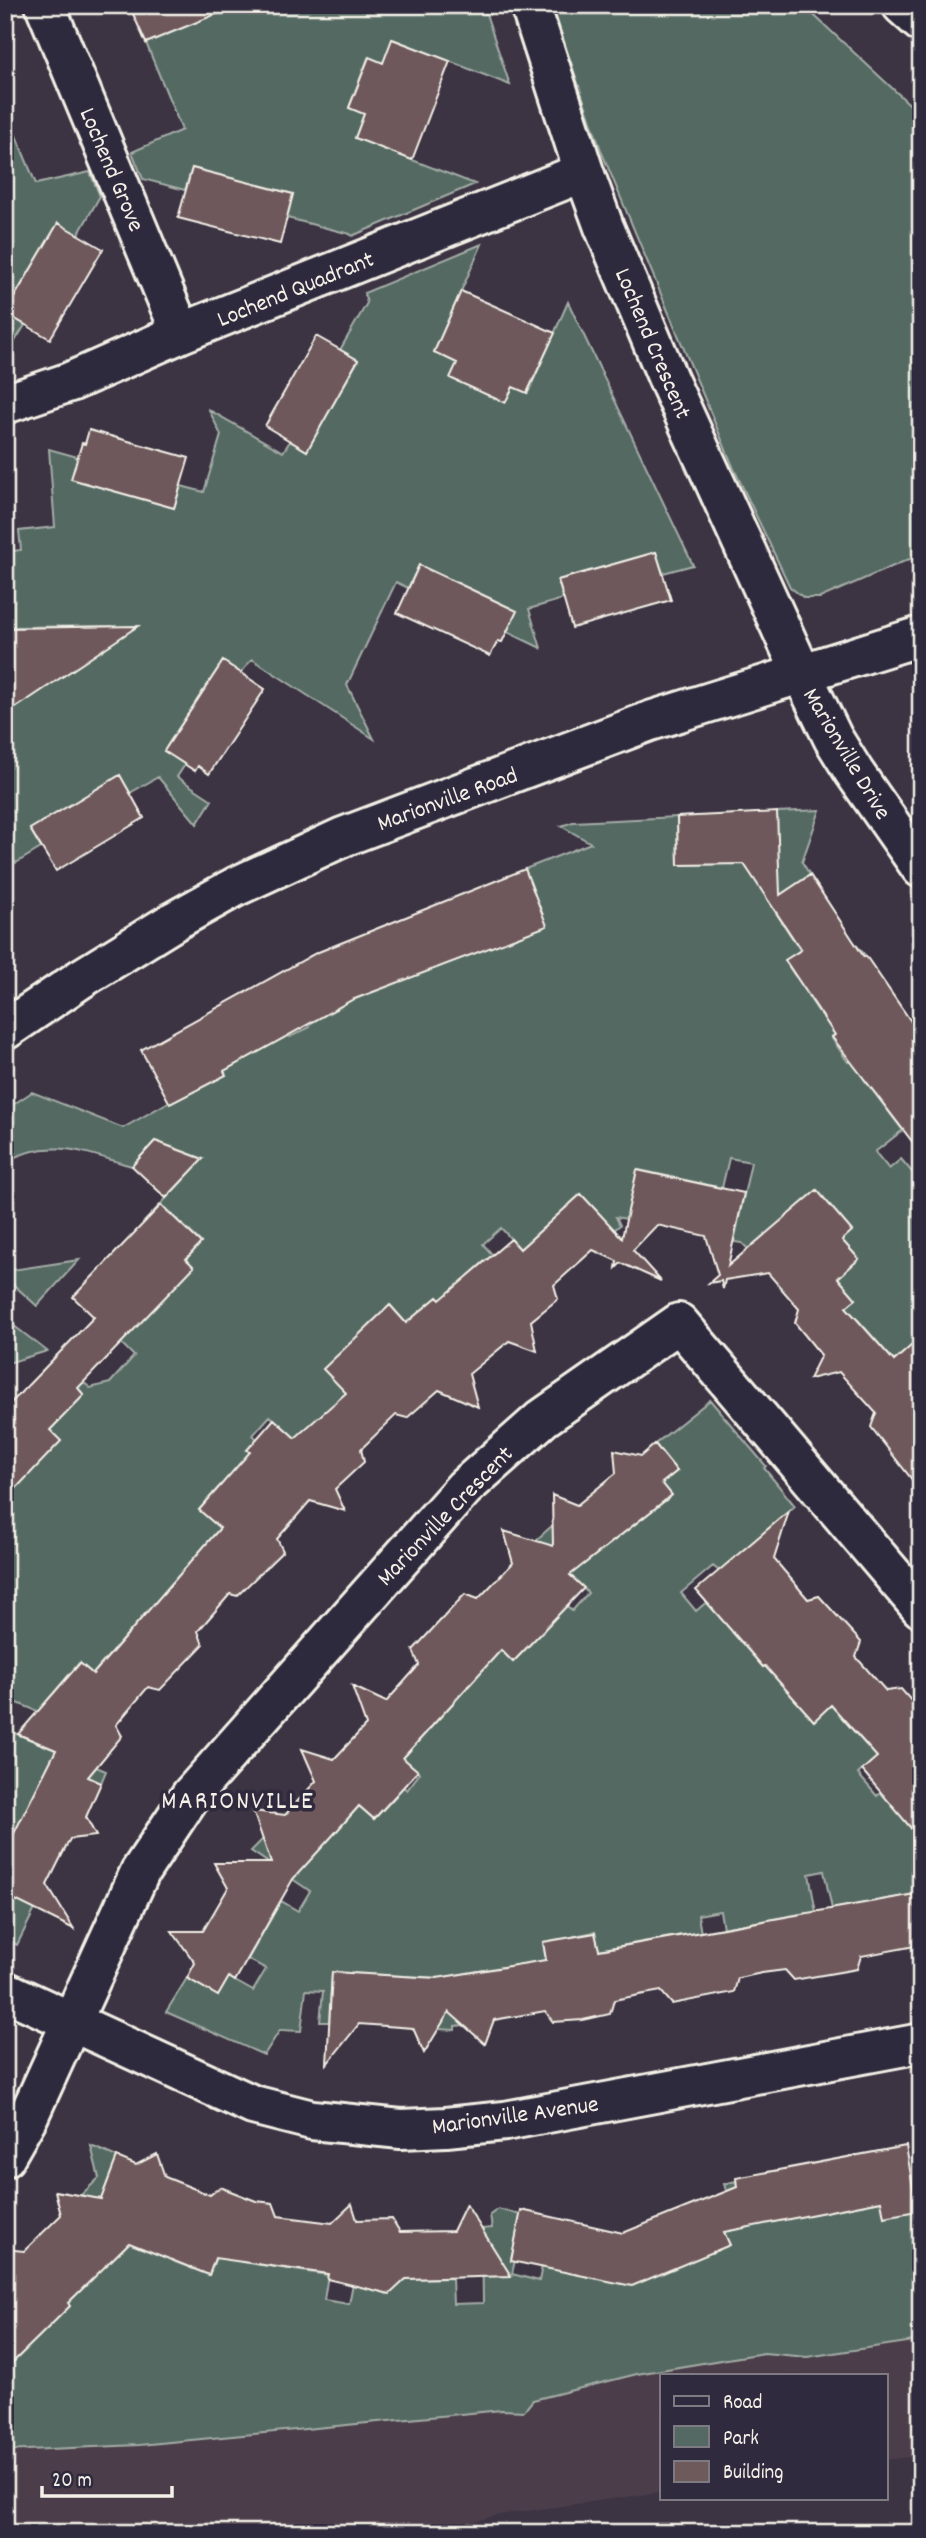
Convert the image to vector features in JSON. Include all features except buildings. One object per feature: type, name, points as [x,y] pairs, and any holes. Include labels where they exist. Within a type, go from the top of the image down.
[{"type":"street","name":"Lochend Grove","points":[[45,5],[181,334]]},
{"type":"street","name":"Lochend Crescent","points":[[530,5],[604,227],[668,379],[801,672]]},
{"type":"street","points":[[902,5],[921,22]]},
{"type":"street","name":"Lochend Quadrant","points":[[5,404],[70,382],[181,334],[584,172]]},
{"type":"street","name":"Marionville Road","points":[[5,1030],[145,938],[237,886],[379,822],[650,721],[921,636]]},
{"type":"street","name":"Marionville Drive","points":[[801,672],[833,738],[921,868]]},
{"type":"street","name":"Marionville Crescent","points":[[72,2024],[140,1872],[206,1777],[464,1488],[543,1418],[679,1323],[921,1608]]},
{"type":"street","name":"Marionville Avenue","points":[[5,1991],[253,2105],[312,2120],[401,2129],[505,2121],[921,2043]]},
{"type":"street","points":[[5,2157],[29,2115],[72,2024]]},
{"type":"shaded area","points":[[921,2340],[921,2456],[888,2460],[888,2374],[660,2374],[660,2492],[499,2515],[427,2533],[5,2533],[5,2451],[139,2445],[502,2410],[524,2411],[533,2400],[637,2374],[764,2353],[807,2357]]},
{"type":"green space","points":[[194,5],[483,5],[510,85],[393,39],[383,63],[368,58],[349,107],[364,114],[355,138],[475,184],[352,236],[287,218],[293,194],[192,168],[185,190],[143,179],[132,152],[182,130],[146,43],[200,21]]},
{"type":"green space","points":[[551,5],[803,5],[921,115],[921,554],[820,598],[804,598],[790,587],[734,469],[602,153]]},
{"type":"green space","points":[[5,109],[36,184],[90,172],[100,196],[78,235],[58,223],[5,313]]},
{"type":"green space","points":[[482,244],[434,352],[528,393],[568,302],[693,565],[663,573],[656,552],[558,580],[563,599],[529,609],[541,648],[503,630],[419,565],[408,588],[396,582],[347,685],[374,739],[252,659],[241,673],[223,661],[167,746],[188,760],[177,777],[212,800],[197,824],[158,777],[130,793],[120,776],[30,829],[41,848],[16,863],[5,849],[5,715],[118,639],[112,626],[5,627],[5,552],[21,550],[19,531],[55,527],[49,449],[81,458],[75,480],[174,508],[181,486],[204,492],[221,435],[209,410],[283,452],[290,441],[307,450],[358,361],[340,350],[367,303],[364,293]]},
{"type":"green space","points":[[5,313],[25,325],[5,357]]},
{"type":"green space","points":[[820,810],[802,862],[810,875],[769,902],[800,950],[785,961],[795,976],[852,940],[866,956],[808,996],[818,1011],[836,1000],[852,1024],[831,1037],[848,1062],[909,1021],[920,1035],[864,1079],[901,1128],[921,1116],[875,1152],[889,1169],[901,1159],[912,1172],[921,1165],[921,1338],[894,1361],[858,1320],[818,1331],[856,1299],[838,1278],[859,1259],[842,1240],[748,1249],[742,1243],[734,1242],[751,1162],[729,1158],[722,1188],[639,1170],[627,1219],[616,1217],[620,1225],[614,1230],[581,1194],[520,1249],[501,1228],[483,1244],[502,1266],[486,1260],[468,1276],[485,1296],[457,1319],[437,1297],[406,1323],[391,1306],[370,1324],[346,1393],[298,1440],[270,1416],[253,1435],[257,1439],[247,1450],[270,1471],[239,1506],[218,1488],[199,1510],[257,1561],[176,1580],[140,1620],[168,1665],[129,1632],[93,1674],[79,1663],[46,1702],[42,1713],[5,1698],[5,1500],[50,1430],[84,1395],[51,1362],[56,1357],[90,1388],[110,1383],[134,1356],[121,1343],[193,1267],[186,1259],[201,1242],[165,1208],[149,1226],[144,1222],[203,1159],[155,1141],[132,1166],[83,1152],[53,1148],[22,1154],[5,1162],[5,1110],[32,1092],[123,1128],[204,1082],[225,1075],[224,1071],[288,1034],[290,1037],[310,1027],[309,1024],[339,1006],[310,956],[346,941],[366,994],[546,926],[525,869],[591,843],[561,826],[573,822],[677,817],[678,865],[778,863],[777,812]]},
{"type":"green space","points":[[79,1260],[37,1306],[5,1277],[5,1271]]},
{"type":"green space","points":[[5,1319],[47,1351],[5,1364]]},
{"type":"green space","points":[[710,1400],[766,1466],[764,1468],[795,1506],[719,1571],[713,1566],[681,1593],[696,1611],[729,1583],[732,1632],[763,1667],[784,1649],[776,1678],[813,1720],[831,1705],[866,1745],[904,1712],[877,1757],[858,1774],[877,1796],[896,1779],[921,1807],[905,1821],[921,1840],[921,1893],[832,1909],[824,1871],[809,1874],[825,1962],[815,1964],[806,1913],[723,1928],[720,1911],[698,1915],[709,1983],[691,1985],[682,1935],[598,1950],[595,1932],[574,1936],[586,2004],[560,1939],[543,1942],[546,1960],[456,1975],[464,2025],[455,2026],[455,2030],[438,2029],[441,1978],[332,1972],[329,2022],[320,2022],[323,1991],[306,1990],[301,2031],[280,2030],[264,2055],[166,2012],[187,1978],[218,1996],[228,1977],[253,1991],[266,1969],[248,1959],[281,1901],[298,1911],[310,1891],[251,1851],[263,1839],[299,1872],[359,1806],[374,1819],[397,1795],[388,1774],[407,1790],[420,1773],[403,1758],[476,1678],[439,1644],[499,1648],[513,1662],[540,1634],[526,1621],[553,1593],[572,1611],[588,1593],[535,1541],[553,1525],[584,1564],[671,1496],[662,1483],[677,1471],[655,1444]]},
{"type":"green space","points":[[5,1729],[106,1771],[101,1783],[69,1768],[5,1851]]},
{"type":"green space","points":[[5,1895],[35,1909],[17,1945],[5,1939]]},
{"type":"green space","points":[[91,2146],[117,2157],[104,2191],[123,2199],[175,2262],[209,2275],[236,2208],[249,2212],[241,2262],[328,2275],[324,2300],[349,2304],[354,2278],[387,2294],[399,2285],[400,2279],[452,2278],[453,2304],[483,2303],[482,2229],[492,2228],[490,2215],[498,2209],[521,2215],[511,2259],[515,2260],[512,2274],[539,2281],[542,2266],[642,2281],[729,2245],[711,2200],[727,2194],[724,2184],[736,2181],[745,2227],[881,2201],[917,2211],[914,2191],[921,2190],[921,2340],[807,2357],[764,2353],[637,2374],[533,2400],[524,2411],[502,2410],[139,2445],[5,2451],[5,2362],[20,2355],[5,2318],[55,2291],[93,2254],[105,2266],[124,2248],[116,2231],[81,2195],[99,2178]]},
{"type":"district","name":"MARIONVILLE","points":[[238,1799]]}]
